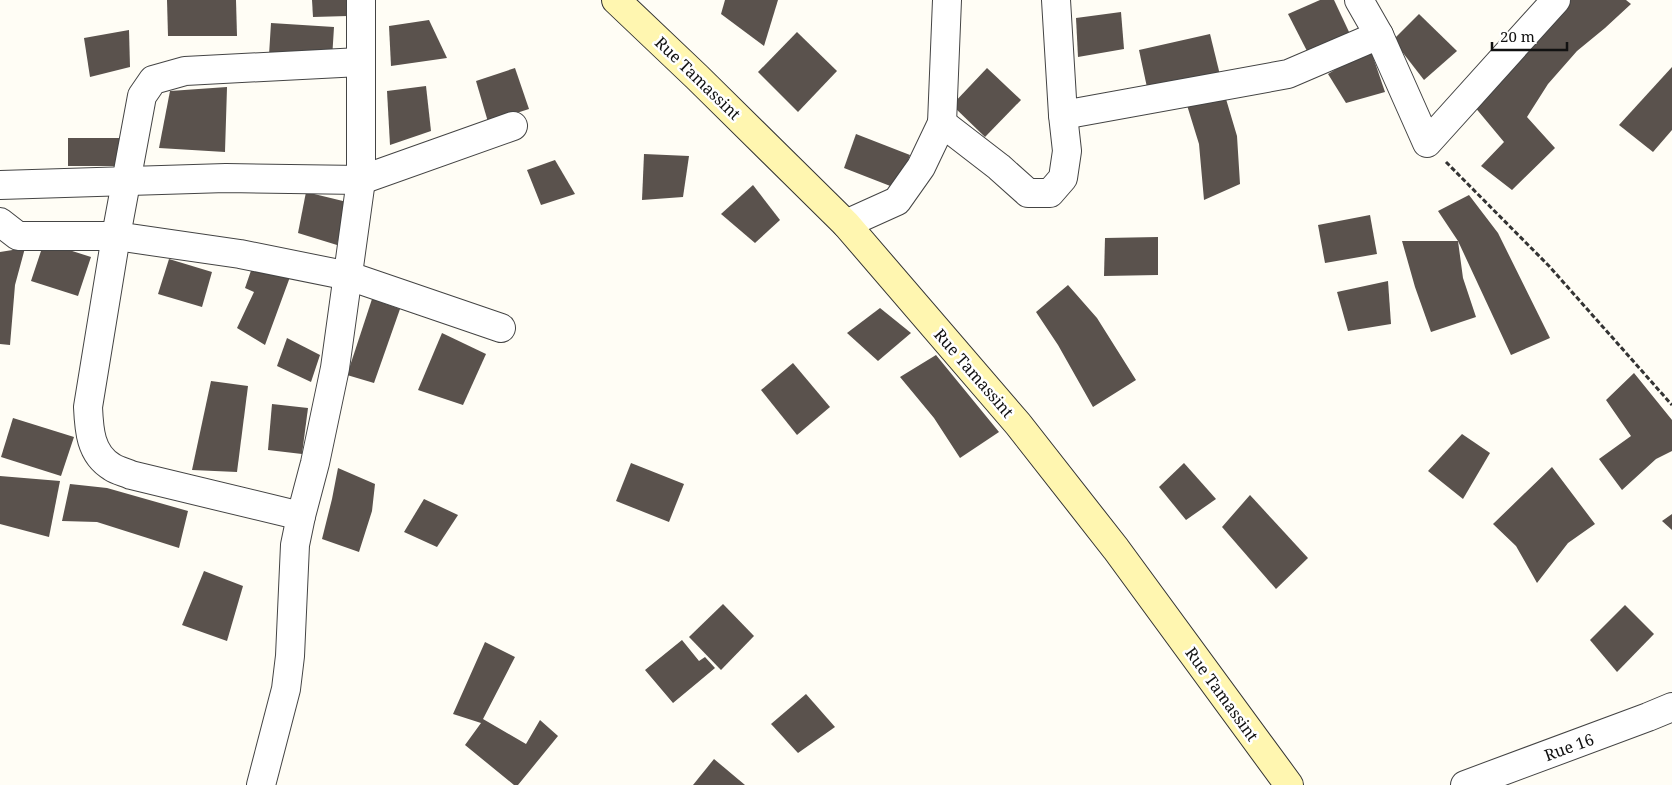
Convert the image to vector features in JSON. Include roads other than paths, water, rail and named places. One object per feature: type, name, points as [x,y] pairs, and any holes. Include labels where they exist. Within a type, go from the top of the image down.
[{"type":"main road","name":"Rue Tamassint","points":[[616,0],[846,224],[1024,432],[1116,549],[1289,785]]},
{"type":"street","points":[[261,785],[286,688],[290,656],[295,545],[336,368],[349,276],[361,180],[361,0]]},
{"type":"street","points":[[846,224],[897,201],[922,167],[942,122],[948,0]]},
{"type":"street","points":[[942,122],[999,167],[1028,193],[1050,193],[1063,178],[1067,151],[1056,0]]},
{"type":"street","points":[[1360,0],[1379,34],[1427,144],[1556,0]]},
{"type":"street","points":[[1063,115],[1288,74],[1379,34]]},
{"type":"street","points":[[301,516],[131,475],[111,467],[97,453],[89,433],[88,407],[116,236],[142,96],[153,80],[185,71],[360,62]]},
{"type":"street","points":[[0,184],[226,178],[361,180],[513,126]]},
{"type":"street","points":[[0,222],[18,236],[116,236],[240,254],[349,276],[501,328]]},
{"type":"street","name":"Rue 16","points":[[1465,785],[1639,721],[1672,706]]}]
